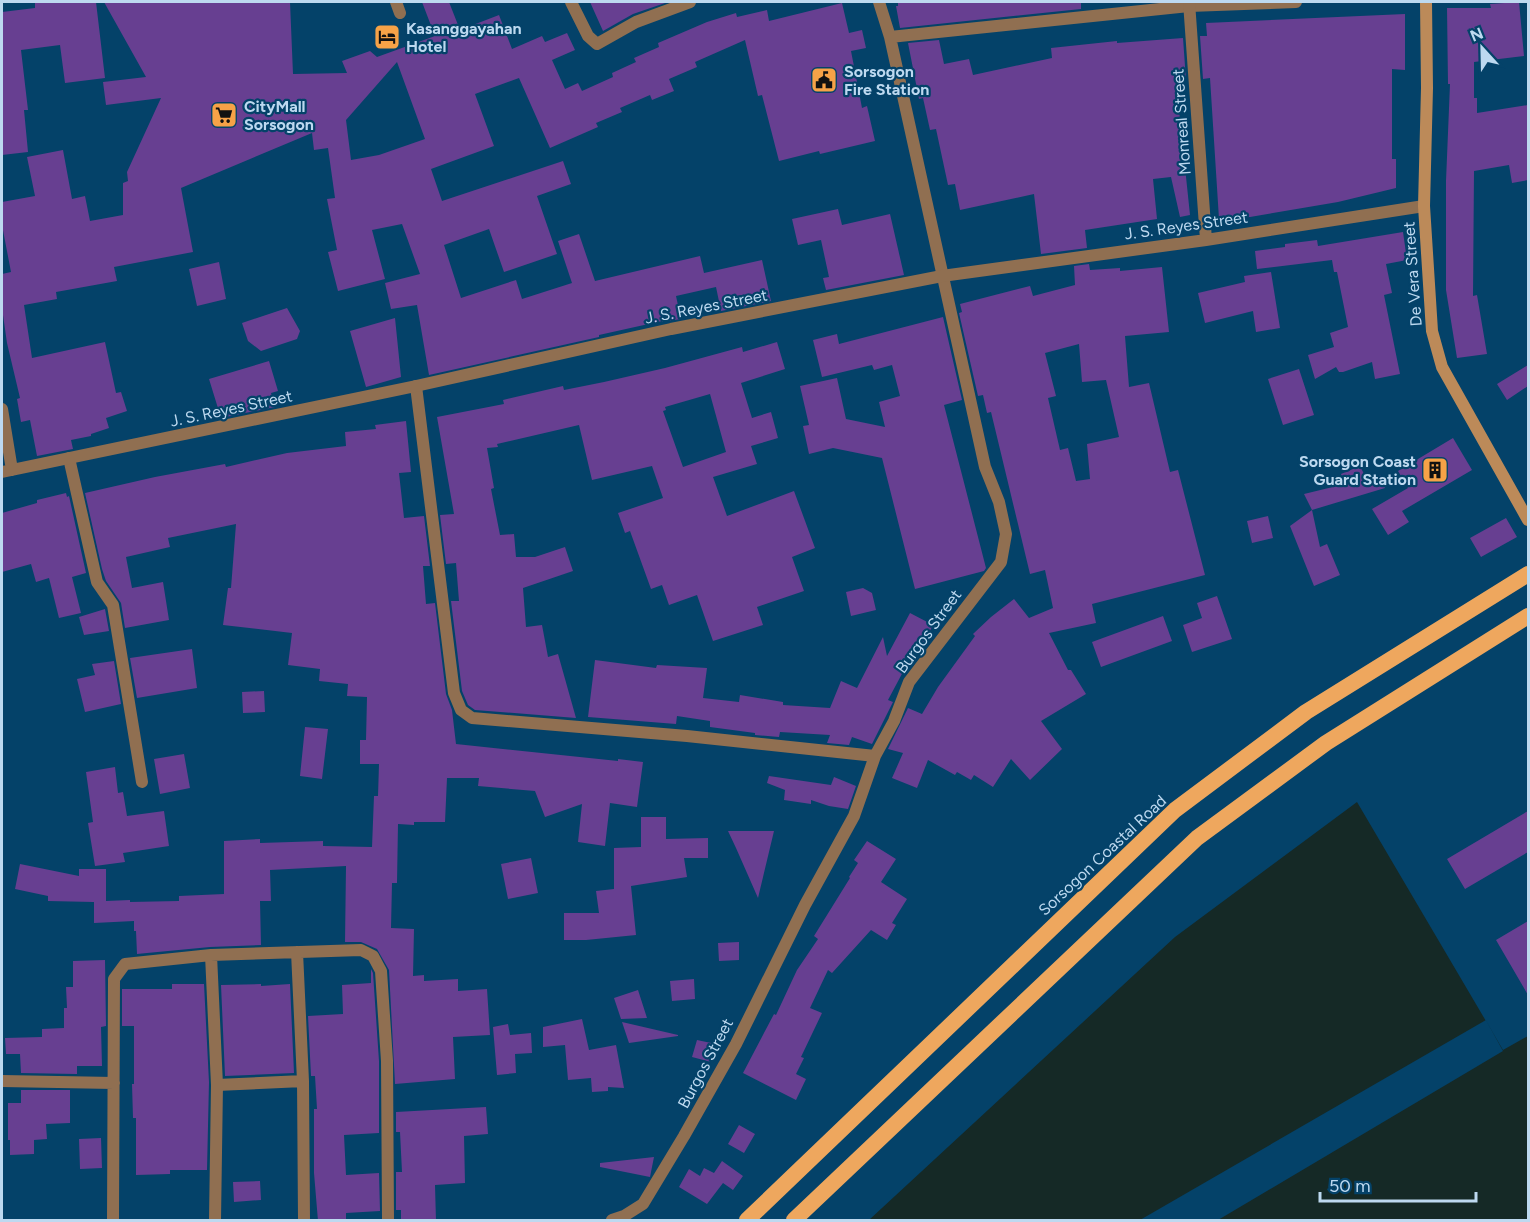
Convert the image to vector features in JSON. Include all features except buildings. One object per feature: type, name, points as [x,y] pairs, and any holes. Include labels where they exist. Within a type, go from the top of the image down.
[{"type":"highway","name":"Sorsogon Coastal Road","points":[[747,1221],[1175,810],[1306,712],[1528,574]]},
{"type":"highway","points":[[794,1221],[1197,838],[1326,743],[1528,616]]},
{"type":"main road","name":"De Vera Street","points":[[1426,2],[1427,88],[1424,206],[1432,331],[1442,367],[1528,520]]},
{"type":"street","points":[[571,2],[588,36],[597,44],[636,22],[690,2]]},
{"type":"street","name":"Burgos Street","points":[[612,1221],[643,1204],[690,1126],[736,1044],[800,915],[854,816],[875,756],[894,721],[909,682],[1001,562],[1006,534],[999,502],[985,467],[891,37],[879,2]]},
{"type":"street","points":[[891,37],[1189,4],[1296,2]]},
{"type":"street","name":"Monreal Street","points":[[1189,4],[1206,240]]},
{"type":"street","name":"J. S. Reyes Street","points":[[7,471],[416,386],[671,329],[942,276],[1206,240],[1424,206]]},
{"type":"street","points":[[416,386],[454,693],[461,710],[472,718],[687,736],[875,756]]},
{"type":"street","points":[[2,409],[7,471]]},
{"type":"street","points":[[69,458],[97,582],[113,605],[142,782]]},
{"type":"street","points":[[113,1221],[114,979],[126,964],[211,955],[361,950],[373,956],[381,971],[387,1061],[388,1221]]},
{"type":"street","points":[[297,952],[303,1081],[304,1221]]},
{"type":"street","points":[[211,955],[217,1085],[215,1221]]},
{"type":"street","points":[[2,1081],[114,1083]]},
{"type":"street","points":[[217,1085],[303,1081]]},
{"type":"shaded area","points":[[1357,802],[1503,1050],[1528,1036],[1528,1220],[869,1220],[1175,937]]},
{"type":"pier","points":[[1486,1020],[1503,1051],[1218,1220],[1140,1220]]},
{"type":"place","name":"Kasanggayahan Hotel","points":[[387,37]]},
{"type":"place","name":"Sorsogon Fire Station","points":[[824,80]]},
{"type":"place","name":"CityMall Sorsogon","points":[[224,115]]},
{"type":"place","name":"Sorsogon Coast Guard Station","points":[[1435,470]]}]
